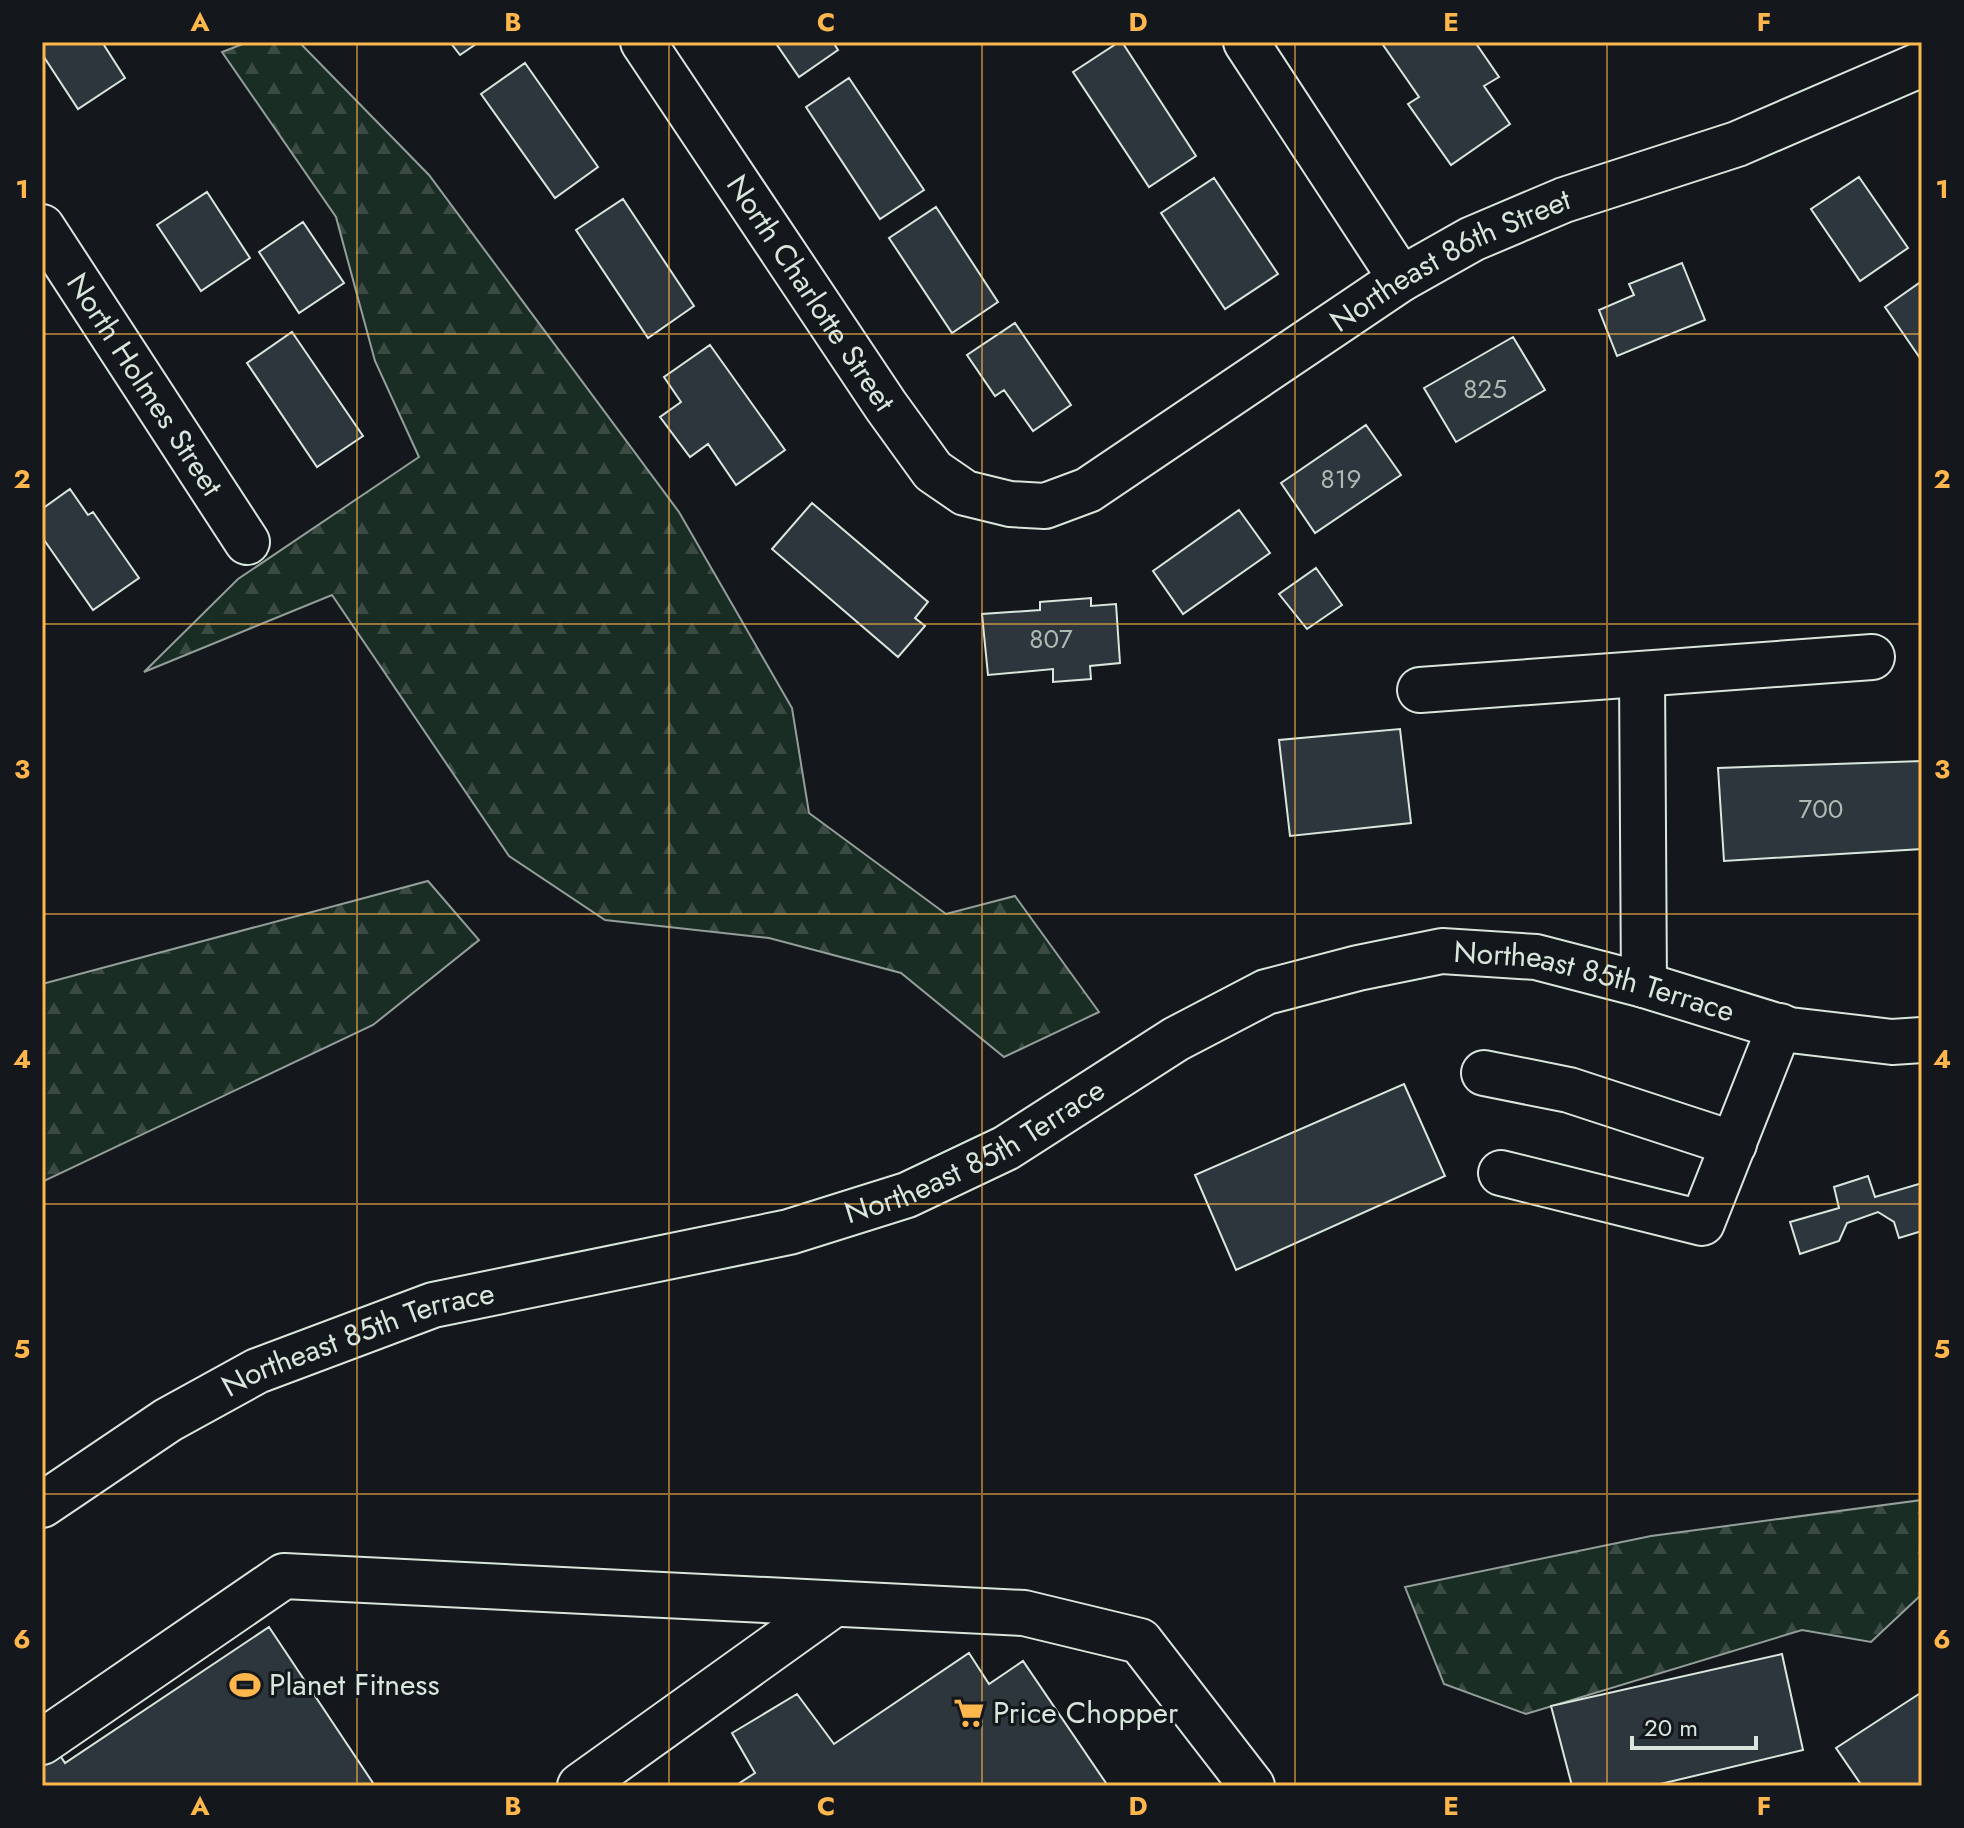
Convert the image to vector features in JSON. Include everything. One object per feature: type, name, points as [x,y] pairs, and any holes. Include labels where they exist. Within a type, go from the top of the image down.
[{"type":"street","name":"North Charlotte Street","points":[[643,42],[877,393],[933,471],[965,493],[1010,504]]},
{"type":"street","points":[[1246,42],[1401,279]]},
{"type":"street","name":"Northeast 86th Street","points":[[1010,504],[1045,506],[1088,490],[1401,279],[1472,239],[1564,200],[1737,144],[1917,60]]},
{"type":"street","name":"North Holmes Street","points":[[42,227],[247,542]]},
{"type":"street","points":[[1420,690],[1872,657]]},
{"type":"street","points":[[1642,674],[1644,985]]},
{"type":"street","name":"Northeast 85th Terrace","points":[[42,1505],[168,1420],[244,1378],[349,1335],[433,1305],[789,1232],[907,1195],[1006,1148],[1176,1039],[1266,992],[1358,968],[1442,951],[1536,957],[1644,985],[1780,1026],[1892,1042],[1922,1040]]},
{"type":"street","points":[[1501,1173],[1702,1223],[1780,1026]]},
{"type":"street","points":[[1484,1073],[1569,1090],[1734,1144]]},
{"type":"street","points":[[42,1742],[284,1576],[1024,1613],[1140,1641],[1252,1786]]},
{"type":"street","points":[[580,1786],[834,1604]]},
{"type":"green space","points":[[248,42],[299,42],[429,175],[679,512],[792,708],[809,813],[946,914],[1015,896],[1099,1012],[1004,1057],[901,973],[769,938],[605,920],[509,856],[332,595],[144,672],[238,579],[419,457],[375,361],[336,217],[222,52]]},
{"type":"green space","points":[[428,881],[479,940],[373,1025],[42,1182],[42,984]]},
{"type":"green space","points":[[1922,1500],[1922,1594],[1871,1642],[1802,1630],[1526,1714],[1444,1684],[1405,1587],[1651,1536]]},
{"type":"building","points":[[42,42],[102,42],[125,78],[78,109],[42,54]]},
{"type":"building","points":[[450,42],[479,42],[460,55]]},
{"type":"building","points":[[775,42],[833,42],[838,50],[799,77]]},
{"type":"building","points":[[1122,42],[1196,156],[1149,187],[1073,72]]},
{"type":"building","points":[[1381,42],[1475,42],[1499,77],[1484,86],[1510,124],[1451,165],[1408,104],[1419,97]]},
{"type":"building","points":[[525,63],[598,167],[555,198],[481,94]]},
{"type":"building","points":[[849,78],[924,190],[880,219],[806,107]]},
{"type":"building","points":[[1859,177],[1908,248],[1860,281],[1811,209]]},
{"type":"building","points":[[1214,178],[1278,274],[1225,309],[1161,213]]},
{"type":"building","points":[[207,192],[250,258],[201,291],[157,225]]},
{"type":"building","points":[[623,199],[694,306],[648,338],[576,230]]},
{"type":"building","points":[[936,207],[998,302],[952,333],[889,238]]},
{"type":"building","points":[[303,222],[344,283],[299,313],[259,252]]},
{"type":"building","points":[[1682,263],[1705,320],[1617,356],[1599,310],[1634,295],[1629,284]]},
{"type":"building","points":[[1922,281],[1922,361],[1885,307]]},
{"type":"building","points":[[1015,323],[1071,405],[1033,431],[1004,390],[995,396],[967,355]]},
{"type":"building","points":[[292,332],[363,436],[317,467],[247,363]]},
{"type":"building","points":[[1513,337],[1545,390],[1456,442],[1424,388]]},
{"type":"building","points":[[710,345],[785,450],[736,485],[708,444],[690,457],[660,417],[681,402],[664,377]]},
{"type":"building","points":[[1366,425],[1401,475],[1315,533],[1281,483]]},
{"type":"building","points":[[70,489],[88,515],[93,512],[139,578],[93,610],[42,537],[42,509]]},
{"type":"building","points":[[812,503],[928,602],[915,618],[925,626],[898,657],[772,549]]},
{"type":"building","points":[[1239,510],[1270,553],[1183,614],[1153,571]]},
{"type":"building","points":[[1316,568],[1342,605],[1307,629],[1279,594]]},
{"type":"building","points":[[1091,598],[1091,606],[1116,604],[1120,663],[1090,666],[1091,679],[1053,682],[1053,669],[988,675],[982,614],[1040,610],[1040,602]]},
{"type":"building","points":[[1400,729],[1411,823],[1290,836],[1279,740]]},
{"type":"building","points":[[1922,761],[1922,849],[1724,861],[1718,768]]},
{"type":"building","points":[[1404,1084],[1445,1176],[1236,1270],[1195,1175]]},
{"type":"building","points":[[1868,1176],[1875,1197],[1922,1183],[1922,1231],[1899,1238],[1894,1222],[1878,1212],[1847,1223],[1839,1241],[1800,1254],[1790,1222],[1839,1208],[1834,1187]]},
{"type":"building","name":"Planet Fitness","points":[[269,1627],[375,1786],[42,1786],[42,1750],[52,1743],[65,1763]]},
{"type":"building","name":"Price Chopper","points":[[969,1653],[989,1684],[1023,1661],[1108,1786],[735,1786],[755,1773],[732,1733],[797,1694],[834,1744]]},
{"type":"building","points":[[1782,1654],[1803,1750],[1652,1786],[1572,1786],[1551,1706]]},
{"type":"building","points":[[1922,1692],[1922,1786],[1862,1786],[1836,1748]]},
{"type":"place","name":"Planet Fitness","points":[[245,1685]]},
{"type":"place","name":"Price Chopper","points":[[969,1713]]}]
